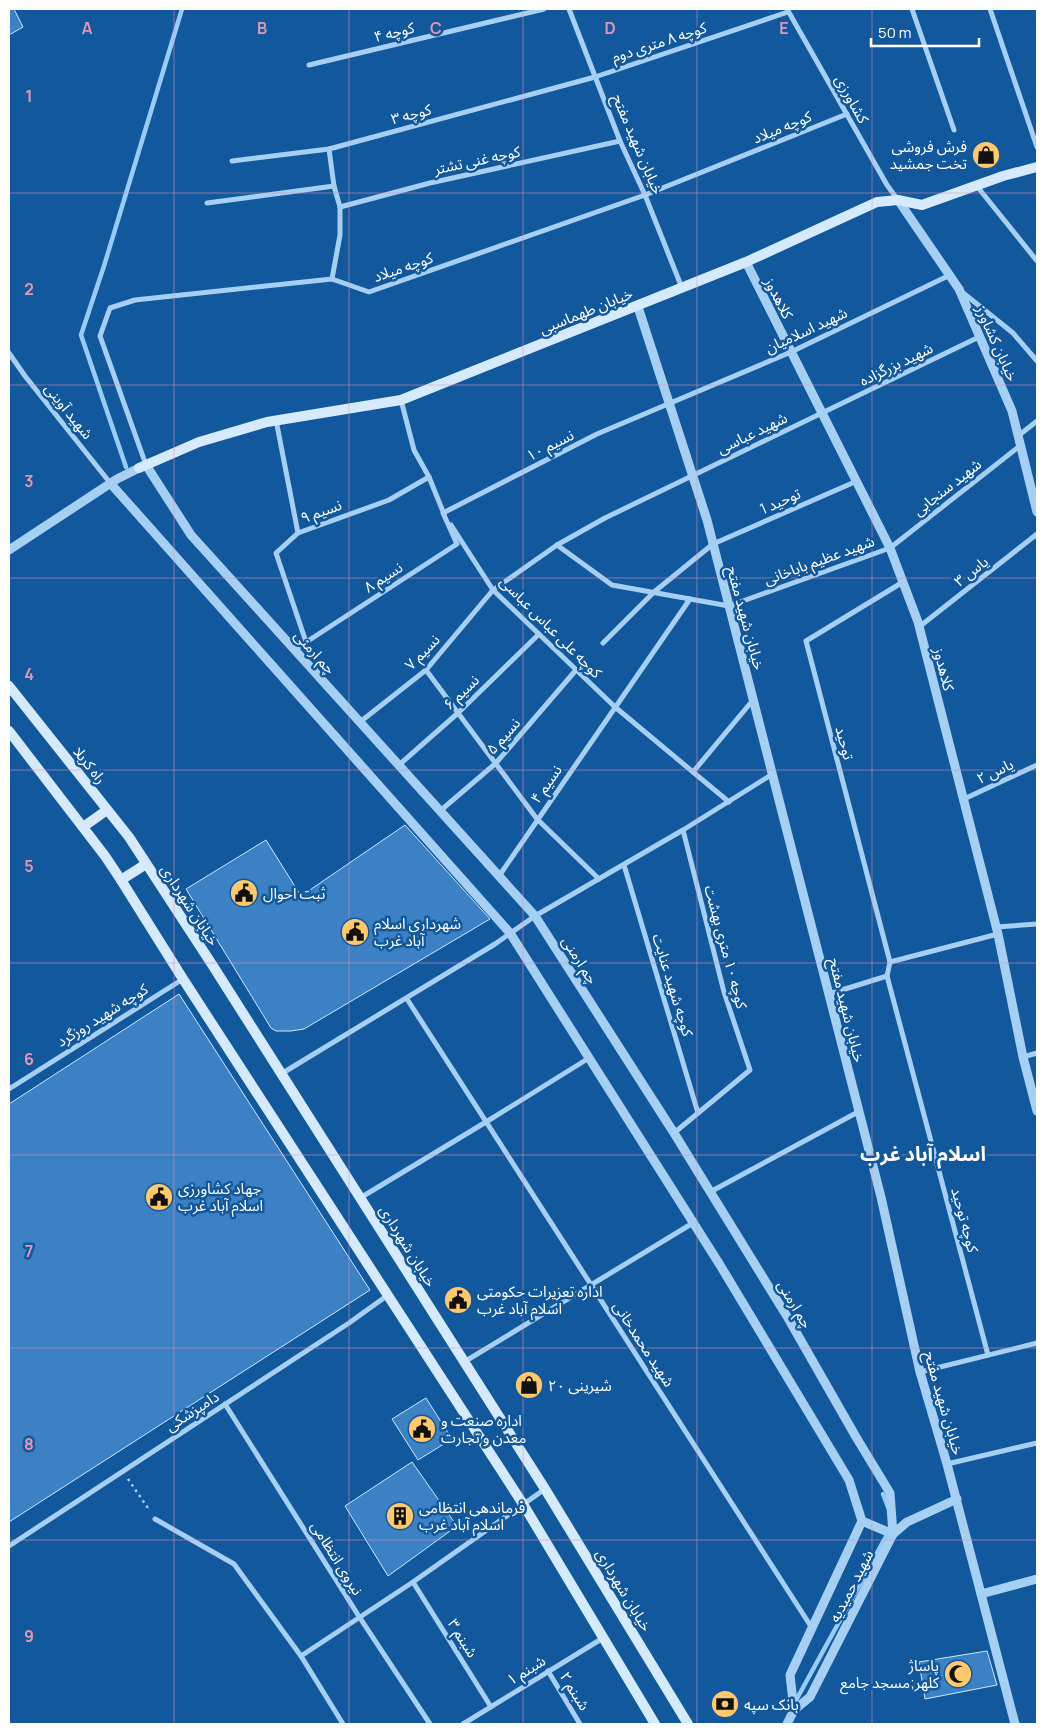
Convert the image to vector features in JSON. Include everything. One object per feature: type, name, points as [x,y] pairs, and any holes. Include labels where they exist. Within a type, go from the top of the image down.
[{"type":"main road","name":"خیابان طهماسبی","points":[[142,466],[198,442],[276,420],[401,400],[682,289],[877,202],[898,200],[922,205],[1002,176],[1037,167]]},
{"type":"main road","name":"راه کربلا","points":[[9,686],[129,837],[146,864]]},
{"type":"main road","points":[[9,732],[105,856],[121,880],[183,979],[524,1504],[655,1724]]},
{"type":"main road","points":[[83,827],[107,810]]},
{"type":"main road","points":[[121,880],[146,864]]},
{"type":"main road","name":"خیابان شهرداری","points":[[146,864],[545,1489],[688,1724]]},
{"type":"street","name":"کوچه ۴","points":[[309,65],[544,9]]},
{"type":"street","name":"خیابان شهید مفتح","points":[[569,9],[620,141],[645,195],[682,289]]},
{"type":"street","points":[[912,9],[954,130]]},
{"type":"street","points":[[990,9],[1037,147]]},
{"type":"street","name":"کوچه ۸ متری دوم","points":[[595,76],[787,10]]},
{"type":"street","name":"کشاورزی","points":[[787,10],[898,200]]},
{"type":"street","name":"کوچه ۳","points":[[232,161],[329,149],[595,76]]},
{"type":"street","name":"کوچه میلاد","points":[[142,466],[100,336],[110,308],[135,300],[332,279],[369,292],[645,195],[847,114]]},
{"type":"street","name":"کوچه غنی تشتر","points":[[340,207],[430,183],[620,141]]},
{"type":"street","points":[[329,149],[334,186],[340,207],[340,235],[332,279]]},
{"type":"street","points":[[976,185],[1037,260]]},
{"type":"street","points":[[207,203],[334,186]]},
{"type":"street","name":"خیابان کشاورز","points":[[898,200],[959,289],[1012,411],[1037,512]]},
{"type":"street","name":"کلاهدوز","points":[[746,262],[890,548],[920,627],[997,931],[1023,1056],[1037,1111]]},
{"type":"street","name":"شهید اسلامیان","points":[[670,404],[791,352],[950,275]]},
{"type":"street","points":[[959,289],[1013,333],[1037,361]]},
{"type":"street","name":"خیابان شهید مفتح","points":[[638,307],[713,544],[881,1196],[920,1372],[947,1464],[1016,1724]]},
{"type":"street","name":"شهید بزرگزاده","points":[[823,412],[979,337]]},
{"type":"street","name":"شهید آوینی","points":[[9,353],[25,376],[114,482]]},
{"type":"street","name":"کوچه علی عباس عباسی","points":[[401,400],[414,450],[429,477],[443,513],[494,590],[615,707],[729,802]]},
{"type":"street","name":"نسیم ۱۰","points":[[443,513],[598,434],[670,404]]},
{"type":"street","name":"شهید عباسی","points":[[557,545],[604,518],[823,412]]},
{"type":"street","name":"نسیم ۹","points":[[276,420],[298,533],[389,500],[429,477]]},
{"type":"street","name":"شهید سنجابی","points":[[890,548],[1019,441],[1037,421]]},
{"type":"street","points":[[9,550],[142,466]]},
{"type":"street","name":"چم ارمنی","points":[[142,466],[191,535],[535,916],[674,1133],[788,1318],[890,1494],[893,1534]]},
{"type":"street","name":"توحید 1","points":[[603,644],[654,592],[713,544],[857,481]]},
{"type":"street","points":[[114,482],[510,933],[693,1223],[849,1480],[862,1521],[893,1534]]},
{"type":"street","name":"نسیم ۸","points":[[294,650],[457,544],[443,513]]},
{"type":"street","points":[[298,533],[276,554],[306,642]]},
{"type":"street","name":"یاس ۳","points":[[920,627],[1037,534]]},
{"type":"street","points":[[557,545],[612,584],[729,606]]},
{"type":"street","name":"نسیم ۷","points":[[360,722],[426,670],[494,590],[557,545]]},
{"type":"street","name":"شهید عظیم باباخانی","points":[[729,606],[890,548]]},
{"type":"street","name":"توحید","points":[[890,962],[806,641],[904,582]]},
{"type":"street","name":"نسیم ۴","points":[[499,876],[690,599]]},
{"type":"street","name":"نسیم ۶","points":[[398,765],[458,713],[539,634]]},
{"type":"street","points":[[426,670],[538,819],[599,879]]},
{"type":"street","name":"نسیم ۵","points":[[440,811],[496,764],[576,670]]},
{"type":"street","points":[[693,772],[754,700]]},
{"type":"street","name":"یاس ۲","points":[[964,799],[1037,765]]},
{"type":"street","points":[[281,1075],[495,944],[535,916],[772,776]]},
{"type":"street","name":"کوچه ۱۰ متری بهشت","points":[[683,830],[724,992],[750,1070],[698,1113]]},
{"type":"street","name":"کوچه شهید عنایت","points":[[624,865],[698,1113]]},
{"type":"street","points":[[829,994],[887,976],[890,962],[997,931],[1037,924]]},
{"type":"street","name":"کوچه توحید","points":[[887,976],[988,1355]]},
{"type":"street","name":"کوچه شهید روزگرد","points":[[9,1088],[183,979]]},
{"type":"street","name":"شهید محمدخانی","points":[[407,999],[812,1628]]},
{"type":"street","points":[[1023,1056],[1037,1052]]},
{"type":"street","points":[[360,1198],[589,1058]]},
{"type":"street","points":[[710,1192],[858,1112]]},
{"type":"street","points":[[674,1133],[698,1113]]},
{"type":"street","points":[[464,1362],[693,1223]]},
{"type":"street","name":"دامپزشکی","points":[[9,1546],[349,1323],[388,1295]]},
{"type":"street","points":[[920,1372],[1037,1342]]},
{"type":"street","name":"نیروی انتظامی","points":[[225,1404],[360,1618],[430,1724]]},
{"type":"street","points":[[947,1464],[1037,1443]]},
{"type":"street","points":[[301,1656],[413,1582],[545,1489]]},
{"type":"street","name":"شهید حمیدیه","points":[[787,1724],[794,1710],[810,1697],[893,1534],[907,1522],[956,1498]]},
{"type":"street","points":[[155,1519],[234,1564],[301,1656],[343,1724]]},
{"type":"street","name":"شهید حمیدیه","points":[[794,1710],[790,1675],[862,1521]]},
{"type":"street","points":[[980,1594],[1037,1579]]},
{"type":"street","name":"شبنم ۳","points":[[413,1582],[491,1707]]},
{"type":"street","name":"شبنم ۱","points":[[463,1724],[603,1637]]},
{"type":"street","name":"شبنم ۲","points":[[548,1671],[580,1724]]},
{"type":"path","points":[[123,1471],[155,1519]]},
{"type":"building","points":[[9,9],[14,9],[23,27],[9,35]]},
{"type":"building","name":"شهرداری اسلام آباد غرب","points":[[405,825],[490,919],[304,1029],[276,1031],[271,1028],[186,889],[266,840],[301,896]]},
{"type":"building","name":"جهاد کشاورزی اسلام آباد غرب","points":[[179,994],[370,1290],[9,1522],[9,1104]]},
{"type":"building","name":"اداره صنعت و معدن و تجارت","points":[[426,1398],[452,1439],[418,1460],[392,1419]]},
{"type":"building","name":"فرماندهی انتظامی اسلام آباد غرب","points":[[412,1462],[457,1526],[388,1576],[345,1506]]},
{"type":"building","name":"پاساژ کلهر;مسجد جامع","points":[[987,1651],[997,1685],[925,1699],[919,1662]]},
{"type":"waterway","points":[[126,467],[81,335],[104,266],[182,9]]},
{"type":"waterway","points":[[883,1494],[888,1507]]},
{"type":"waterway","points":[[794,1704],[889,1531]]},
{"type":"place","name":"فرش فروشی تخت جمشید","points":[[986,155]]},
{"type":"place","name":"ثبت احوال","points":[[244,893]]},
{"type":"place","name":"شهرداری اسلام آباد غرب","points":[[355,932]]},
{"type":"place","name":"جهاد کشاورزی اسلام آباد غرب","points":[[159,1197]]},
{"type":"place","name":"اداره تعزیرات حکومتی اسلام آباد غرب","points":[[458,1300]]},
{"type":"place","name":"شیرینی ۲۰","points":[[529,1385]]},
{"type":"place","name":"اداره صنعت و معدن و تجارت","points":[[422,1429]]},
{"type":"place","name":"فرماندهی انتظامی اسلام آباد غرب","points":[[400,1516]]},
{"type":"place","name":"پاساژ کلهر;مسجد جامع","points":[[958,1674]]},
{"type":"place","name":"بانک سپه","points":[[725,1704]]},
{"type":"district","name":"اسلام آباد غرب","points":[[923,1153]]}]
